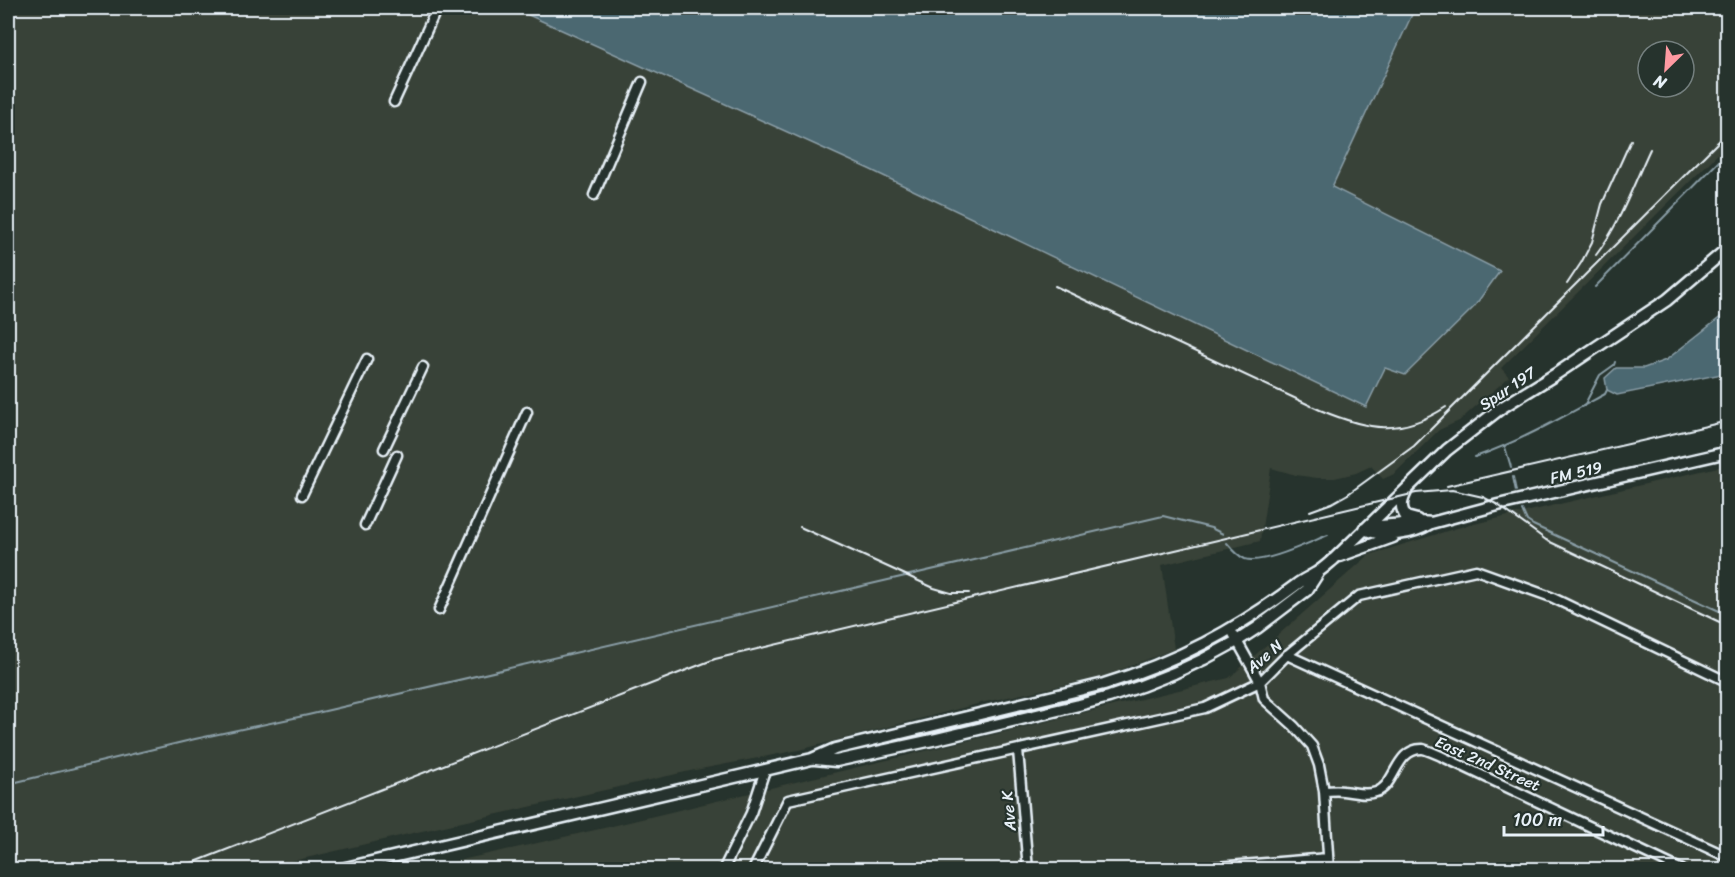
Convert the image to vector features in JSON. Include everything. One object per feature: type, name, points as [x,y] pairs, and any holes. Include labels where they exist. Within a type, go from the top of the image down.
[{"type":"main road","name":"Spur 197","points":[[1318,572],[1448,450],[1501,408],[1667,300],[1728,248]]},
{"type":"main road","name":"FM 519","points":[[1364,529],[1426,522],[1728,452]]},
{"type":"main road","points":[[1409,486],[1402,500],[1402,511],[1406,517],[1426,522]]},
{"type":"main road","name":"FM 519","points":[[1364,529],[1382,534],[1401,534],[1422,529],[1426,522]]},
{"type":"main road","points":[[1334,559],[1401,534]]},
{"type":"main road","points":[[337,870],[812,759],[835,749],[1118,680],[1179,657],[1231,630],[1318,572]]},
{"type":"main road","points":[[812,759],[836,761],[1109,697],[1174,673],[1237,641],[1277,615],[1307,590],[1318,572]]},
{"type":"street","points":[[394,102],[437,8]]},
{"type":"street","points":[[594,195],[642,82]]},
{"type":"street","points":[[302,495],[367,359]]},
{"type":"street","points":[[384,449],[423,367]]},
{"type":"street","points":[[439,610],[526,412]]},
{"type":"street","points":[[365,525],[397,455]]},
{"type":"street","name":"Ave N","points":[[753,870],[788,800],[1205,708],[1260,682],[1287,655],[1359,596],[1476,570],[1551,597],[1728,682]]},
{"type":"street","points":[[1231,630],[1260,682],[1264,699],[1312,746],[1319,765],[1324,791],[1329,870]]},
{"type":"street","points":[[1287,655],[1728,857]]},
{"type":"street","name":"East 2nd Street","points":[[1324,791],[1375,793],[1384,788],[1399,762],[1412,752],[1423,749],[1682,870]]},
{"type":"street","name":"Ave K","points":[[1018,750],[1028,870]]},
{"type":"street","points":[[723,870],[750,813],[765,770]]},
{"type":"street","points":[[1178,870],[1328,858]]},
{"type":"shaded area","points":[[8,8],[513,8],[869,169],[1385,368],[1500,271],[1332,187],[1415,8],[1727,8],[1727,145],[1501,368],[1509,377],[1459,421],[1439,430],[1394,474],[1383,479],[1371,466],[1356,473],[1335,478],[1317,478],[1271,468],[1260,541],[1162,565],[1174,649],[1102,677],[985,702],[799,750],[690,771],[259,869],[8,869]]},
{"type":"shaded area","points":[[1727,465],[1727,869],[417,870],[604,828],[1229,678],[1369,555],[1457,528]]},
{"type":"water","points":[[513,8],[1415,8],[1332,187],[1500,271],[1474,307],[1405,375],[1385,368],[1366,407],[869,169]]},
{"type":"water","points":[[1727,312],[1727,373],[1617,395],[1607,390],[1605,378],[1616,368],[1644,368],[1666,360]]},
{"type":"waterway","points":[[1595,287],[1728,152]]},
{"type":"waterway","points":[[1584,406],[1600,375],[1615,362]]},
{"type":"waterway","points":[[1475,457],[1542,428],[1605,394],[1607,390]]},
{"type":"waterway","points":[[1505,447],[1511,467]]},
{"type":"waterway","points":[[1513,477],[1516,491]]},
{"type":"waterway","points":[[1522,510],[1527,521],[1533,525],[1728,615]]},
{"type":"waterway","points":[[8,784],[1163,516],[1211,528],[1223,534]]},
{"type":"waterway","points":[[1227,543],[1240,556],[1253,560],[1286,552],[1328,535]]},
{"type":"railway","points":[[1310,511],[1348,494],[1414,446],[1728,132]]},
{"type":"railway","points":[[1567,284],[1592,242],[1602,204],[1631,140]]},
{"type":"railway","points":[[1596,255],[1619,218],[1650,149]]},
{"type":"railway","points":[[1055,286],[1320,410],[1353,422],[1369,426],[1399,426],[1429,417],[1446,407]]},
{"type":"railway","points":[[1447,486],[1728,421]]},
{"type":"railway","points":[[168,870],[195,862],[715,659],[1416,493],[1452,490],[1483,497],[1498,505],[1546,540],[1728,626]]},
{"type":"railway","points":[[800,527],[934,588],[951,593],[969,593]]}]
